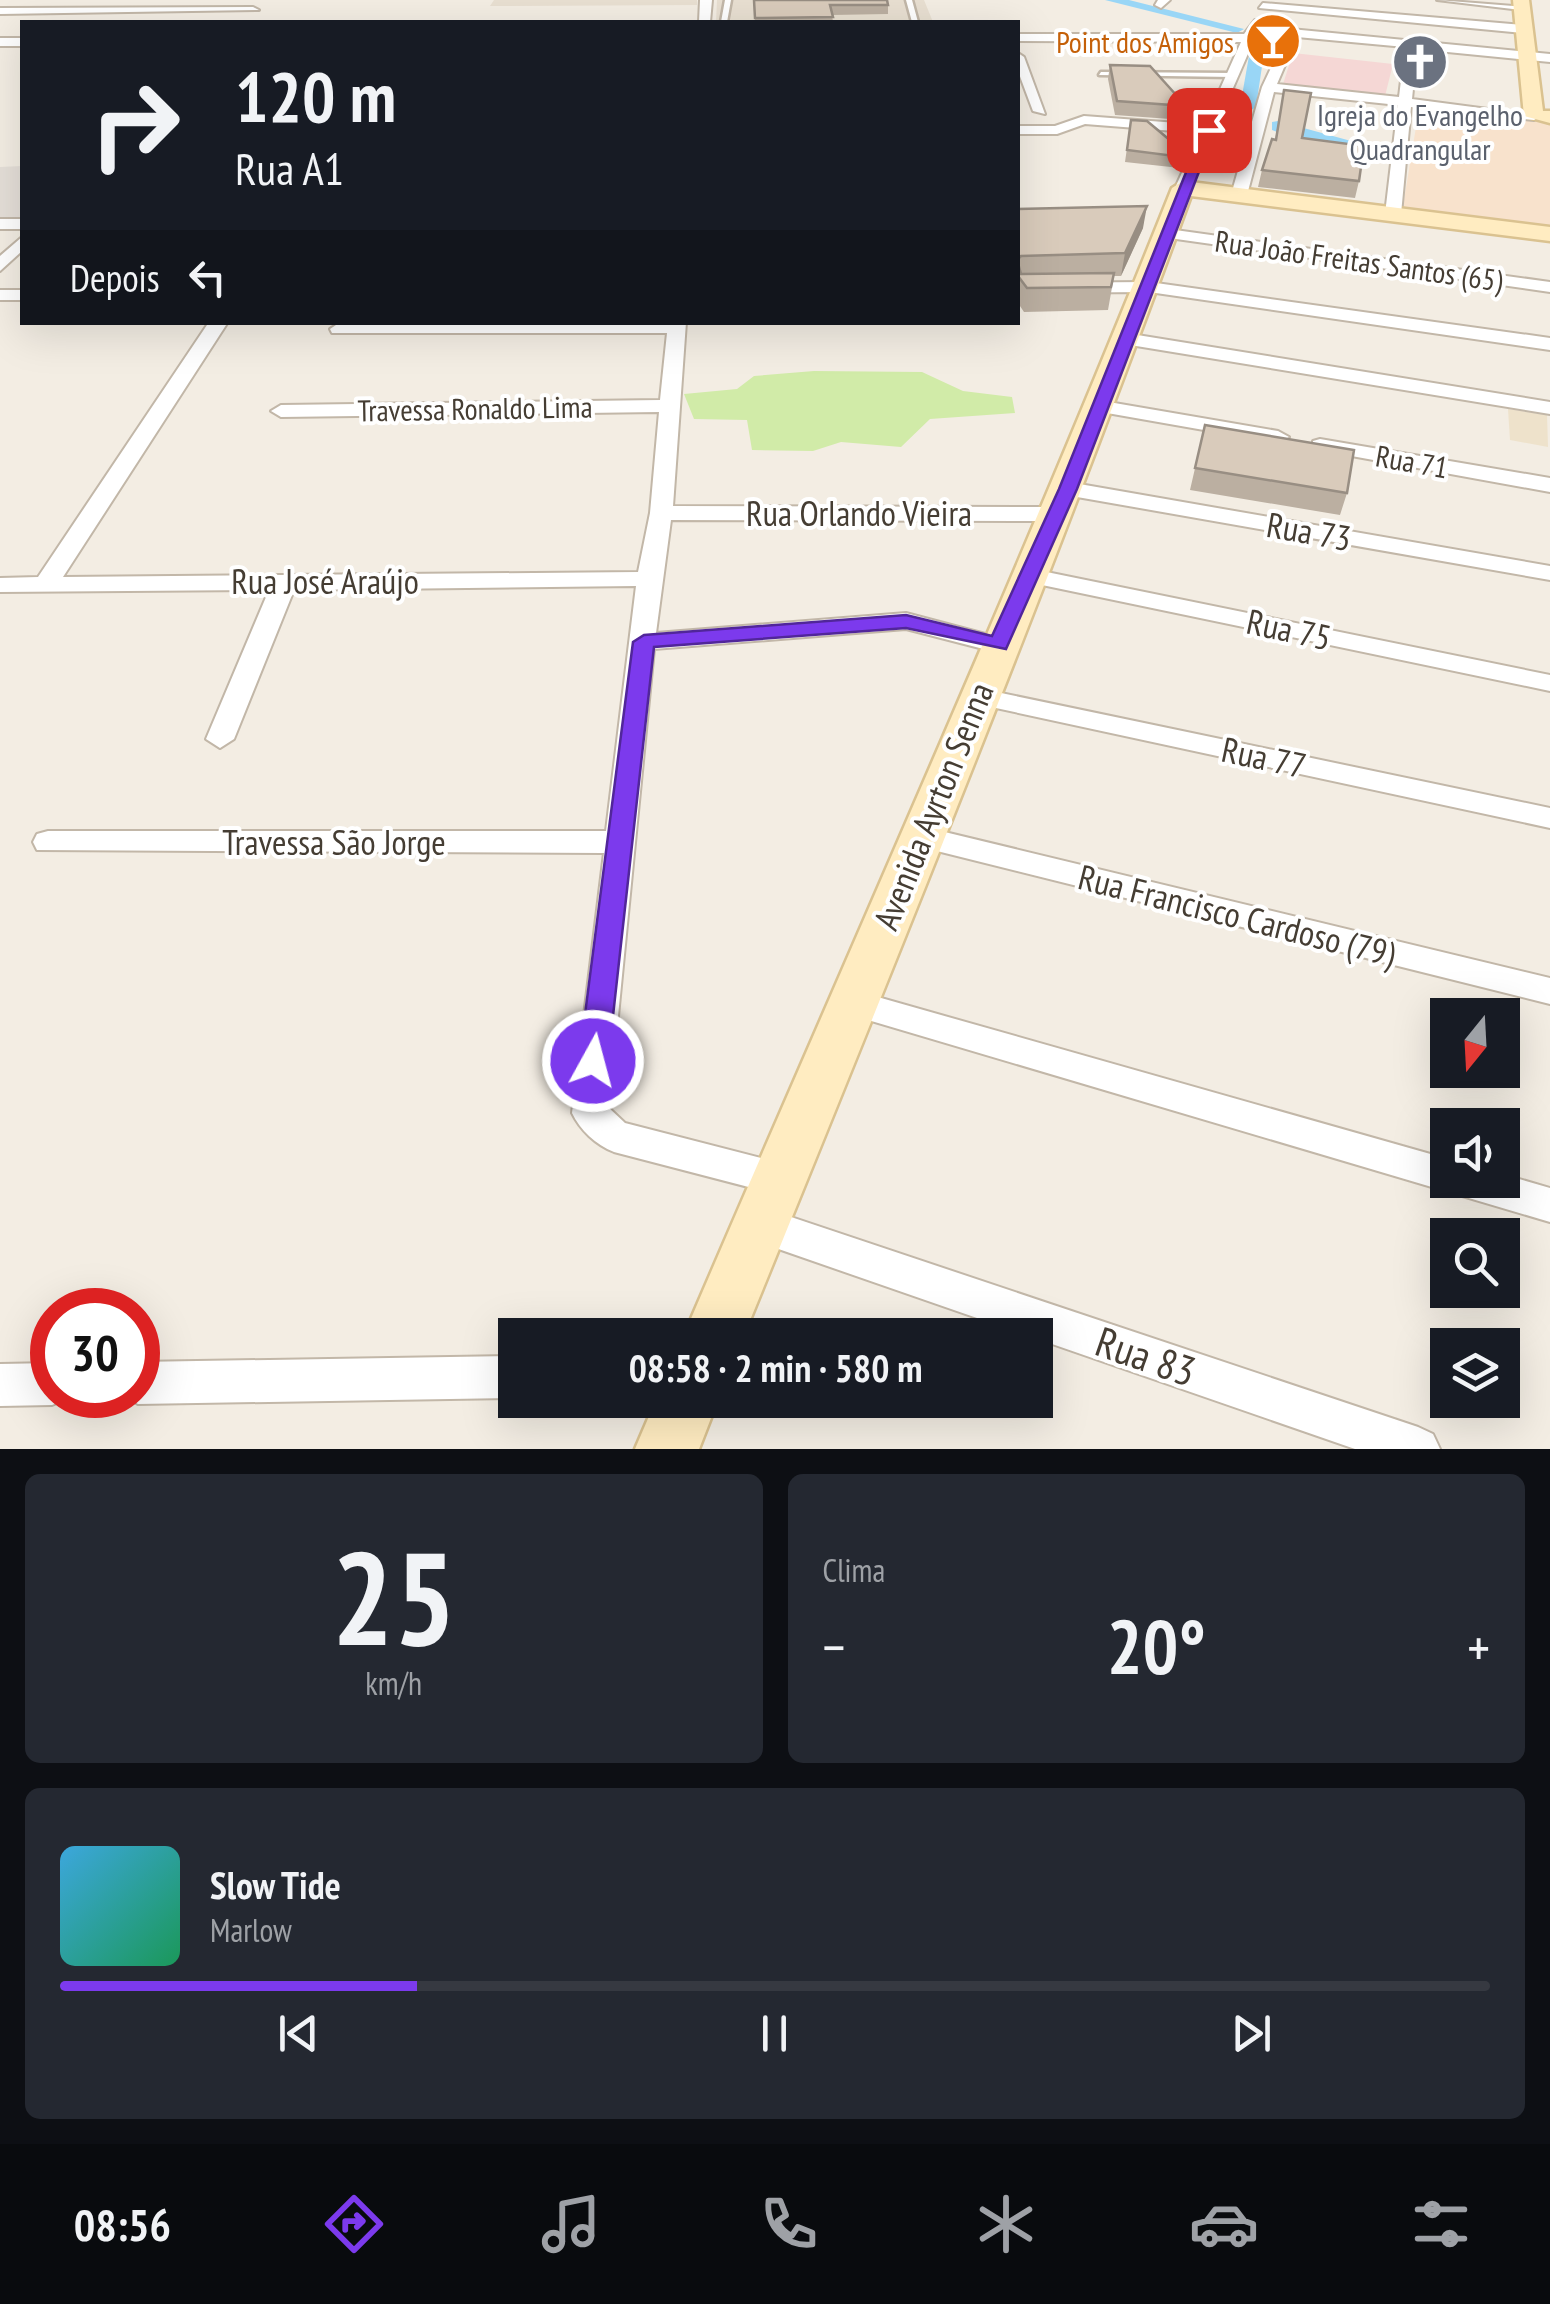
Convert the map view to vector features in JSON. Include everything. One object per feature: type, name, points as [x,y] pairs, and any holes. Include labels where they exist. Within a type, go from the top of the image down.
[{"type":"street","points":[[244,20],[264,0]]},
{"type":"street","points":[[1268,87],[1542,116],[1527,56],[1521,3],[1443,0]]},
{"type":"street","points":[[1264,3],[1523,30]]},
{"type":"street","name":"Avenida Ayrton Senna","points":[[721,1318],[924,838],[1027,575],[1062,501],[1097,406],[1149,287],[1169,215],[1264,3]]},
{"type":"street","points":[[0,11],[254,10]]},
{"type":"street","points":[[1239,195],[1268,87],[1293,34]]},
{"type":"street","points":[[1020,37],[1293,34],[1550,58]]},
{"type":"street","points":[[1393,214],[1412,44]]},
{"type":"street","points":[[1020,62],[1040,110]]},
{"type":"street","points":[[1020,130],[1057,130],[1084,120],[1209,130]]},
{"type":"street","points":[[1169,215],[1239,195],[1550,234],[1550,245]]},
{"type":"street","name":"Rua João Freitas Santos (65)","points":[[1169,215],[1550,286]]},
{"type":"street","points":[[0,266],[20,244]]},
{"type":"street","points":[[1020,288],[1149,287],[1550,344]]},
{"type":"street","points":[[46,584],[218,325]]},
{"type":"street","points":[[339,329],[677,325],[661,513],[649,579],[590,1112],[614,1136],[779,1178]]},
{"type":"street","points":[[1124,340],[1550,408]]},
{"type":"street","name":"Travessa Ronaldo Lima","points":[[281,411],[668,406]]},
{"type":"street","name":"Rua 71","points":[[1097,406],[1550,485]]},
{"type":"street","name":"Rua Orlando Vieira","points":[[661,513],[1062,501]]},
{"type":"street","name":"Rua 73","points":[[1062,501],[1550,573]]},
{"type":"street","name":"Rua 75","points":[[1027,575],[1550,683]]},
{"type":"street","name":"Rua José Araújo","points":[[0,585],[649,579]]},
{"type":"street","points":[[220,739],[285,581]]},
{"type":"street","points":[[644,642],[906,621],[999,644]]},
{"type":"street","name":"Rua 77","points":[[978,696],[1550,818]]},
{"type":"street","name":"Rua Francisco Cardoso (79)","points":[[924,838],[1550,991]]},
{"type":"street","name":"Travessa São Jorge","points":[[48,842],[619,842]]},
{"type":"street","points":[[853,1003],[1430,1171]]},
{"type":"street","points":[[1520,1196],[1550,1205]]},
{"type":"street","name":"Rua 83","points":[[760,1225],[1418,1449]]},
{"type":"street","points":[[160,1383],[498,1377]]},
{"type":"street","points":[[0,1385],[30,1384]]},
{"type":"street","points":[[667,1449],[680,1418]]},
{"type":"lane","points":[[1101,74],[1233,75]]},
{"type":"shaded area","points":[[494,0],[697,0],[697,5],[490,6]]},
{"type":"shaded area","points":[[717,0],[924,0],[932,20],[716,20]]},
{"type":"shaded area","points":[[1293,53],[1393,64],[1385,96],[1283,84]]},
{"type":"shaded area","points":[[1419,109],[1550,122],[1550,230],[1402,212]]},
{"type":"shaded area","points":[[20,166],[20,219],[0,219],[0,167]]},
{"type":"shaded area","points":[[1508,409],[1547,415],[1548,447],[1510,440]]},
{"type":"green space","points":[[814,371],[922,372],[963,391],[1012,397],[1015,413],[930,419],[901,447],[841,442],[813,451],[752,450],[747,420],[694,419],[684,394],[737,389],[754,376]]},
{"type":"building","points":[[754,0],[887,0],[888,5],[830,5],[833,17],[755,18]]},
{"type":"building","points":[[1110,65],[1150,66],[1186,106],[1117,101]]},
{"type":"building","points":[[1284,90],[1311,93],[1302,138],[1364,146],[1359,181],[1262,170],[1272,139],[1276,140]]},
{"type":"building","points":[[1131,120],[1147,121],[1184,152],[1182,157],[1127,150]]},
{"type":"building","points":[[1147,206],[1125,253],[1020,257],[1020,209]]},
{"type":"building","points":[[1020,270],[1021,274],[1114,273],[1111,287],[1027,288],[1020,279]]},
{"type":"building","points":[[1205,425],[1354,450],[1347,493],[1195,468]]},
{"type":"waterway","points":[[1112,0],[1237,29]]},
{"type":"waterway","points":[[1248,107],[1259,39]]},
{"type":"waterway","points":[[1278,126],[1309,138],[1375,150]]},
{"type":"place","name":"Point dos Amigos","points":[[1273,41]]},
{"type":"place","name":"Igreja do Evangelho Quadrangular","points":[[1420,62]]},
{"type":"route","points":[[593,1061],[644,642],[906,621],[999,644],[1068,489],[1097,406],[1149,287],[1183,188],[1209,130]]}]
